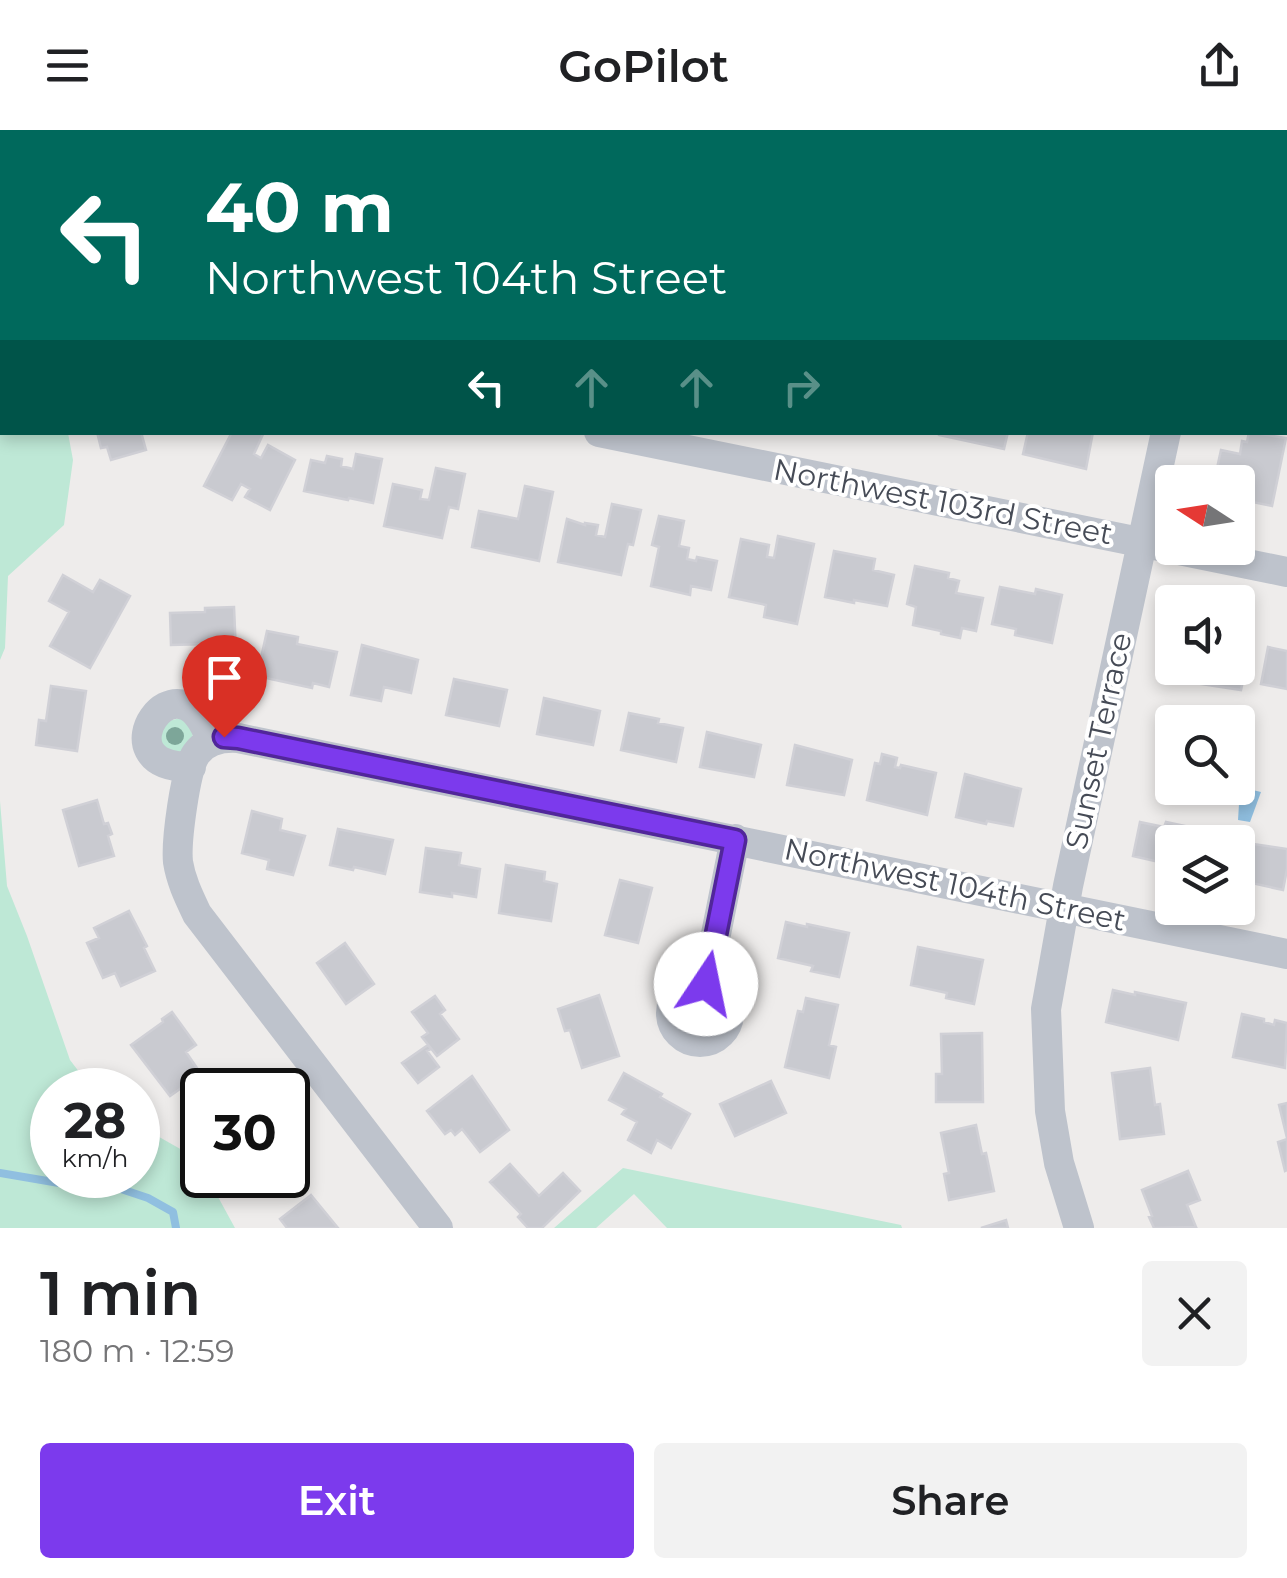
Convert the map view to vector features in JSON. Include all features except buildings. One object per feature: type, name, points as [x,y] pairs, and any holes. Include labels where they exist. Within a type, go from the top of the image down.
[{"type":"street","name":"Northwest 103rd Street","points":[[614,435],[1287,572]]},
{"type":"street","name":"Sunset Terrace","points":[[1079,1228],[1059,1163],[1050,1111],[1046,1009],[1165,435]]},
{"type":"street","points":[[191,767],[170,768],[155,758],[147,742],[148,724],[156,711],[167,705],[190,708],[206,724],[211,742],[197,754],[191,767],[178,836],[178,863],[197,914],[438,1228]]},
{"type":"street","name":"Northwest 104th Street","points":[[211,742],[224,737],[238,738],[1287,954]]},
{"type":"street","points":[[706,984],[735,840]]},
{"type":"green space","points":[[0,435],[68,435],[73,460],[64,525],[8,576],[5,648],[0,660]]},
{"type":"green space","points":[[181,718],[194,730],[188,753],[164,754],[157,729],[163,722]]},
{"type":"green space","points":[[0,801],[7,886],[76,1068],[30,1068],[30,1198],[160,1198],[160,1137],[180,1149],[180,1198],[219,1198],[235,1228],[0,1228]]},
{"type":"green space","points":[[700,994],[714,999],[719,1013],[714,1027],[700,1032],[686,1027],[681,1013],[686,999]]},
{"type":"green space","points":[[623,1168],[902,1228],[667,1228],[634,1194],[596,1228],[554,1228]]},
{"type":"water","points":[[1255,791],[1261,792],[1250,822],[1238,820],[1239,805],[1255,805]]},
{"type":"waterway","points":[[0,1173],[59,1183],[91,1179],[148,1198],[173,1212],[176,1228]]},
{"type":"route","points":[[224,737],[735,840],[706,984]]}]
